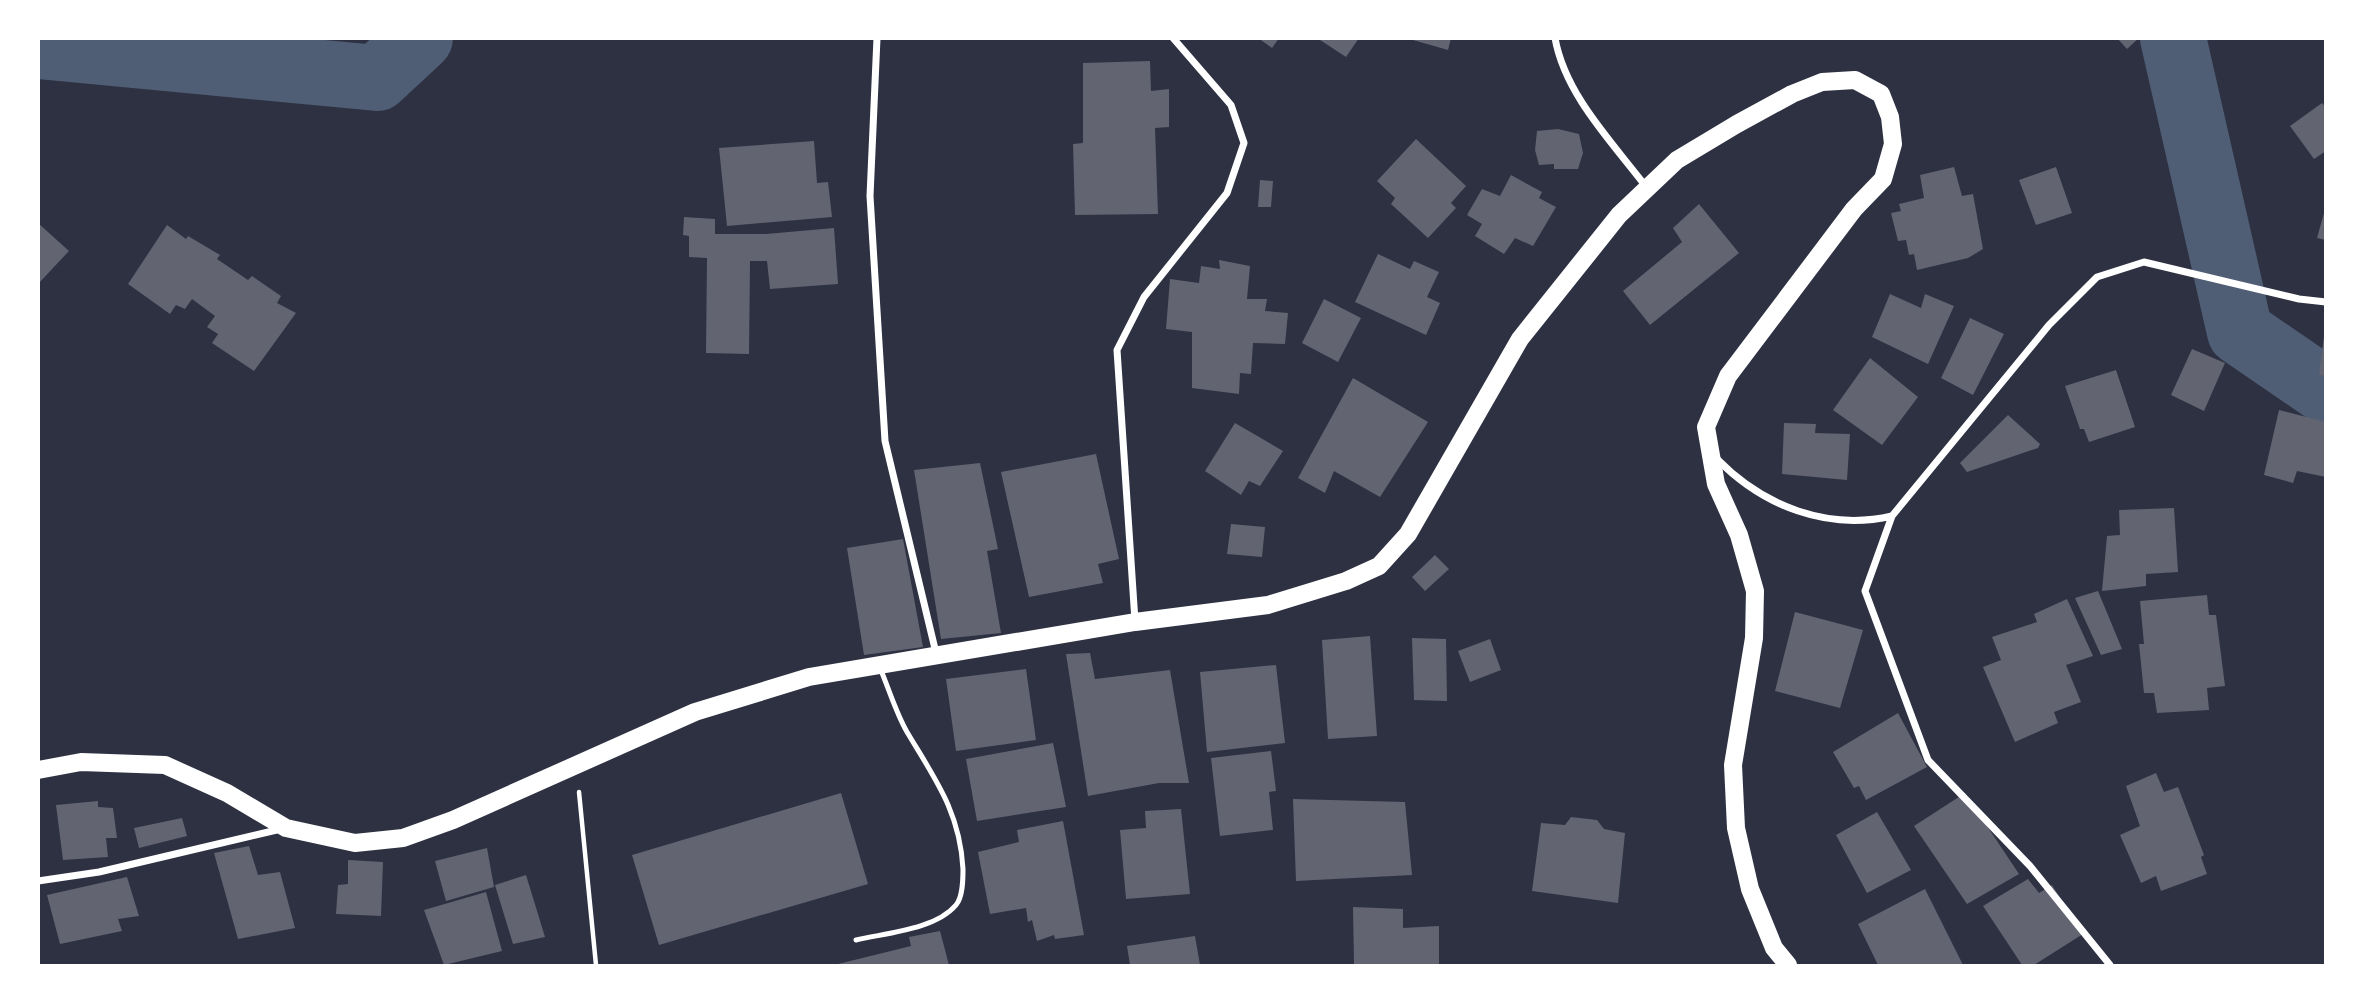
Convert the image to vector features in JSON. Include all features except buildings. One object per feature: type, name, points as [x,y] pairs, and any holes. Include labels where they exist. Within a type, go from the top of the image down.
[{"type":"main road","points":[[38,770],[81,762],[165,765],[227,793],[286,828],[355,843],[403,838],[453,820],[695,712],[809,677],[1135,622],[1268,605],[1308,595],[1380,566],[1408,534],[1520,339],[1619,215],[1647,188],[1677,160],[1792,94],[1822,82],[1855,80],[1881,94],[1890,117],[1893,144],[1883,179],[1854,209],[1728,376],[1706,427],[1716,484],[1739,535],[1755,592],[1755,638],[1733,765],[1736,828],[1750,889],[1774,948],[1788,965]]},
{"type":"street","points":[[877,38],[870,197],[885,441],[936,654]]},
{"type":"street","points":[[1135,622],[1117,350],[1144,297],[1227,193],[1244,143],[1231,105],[1173,38]]},
{"type":"street","points":[[1555,38],[1559,64],[1587,108],[1647,188]]},
{"type":"street","points":[[2110,965],[2030,866],[1928,760],[1865,591],[1892,516],[2049,325],[2097,277],[2144,262],[2299,299],[2326,302]]},
{"type":"street","points":[[1711,454],[1738,481],[1790,510],[1844,521],[1866,522],[1892,516]]},
{"type":"street","points":[[38,881],[99,872],[286,828]]},
{"type":"lane","points":[[856,940],[932,921],[957,904],[963,881],[961,844],[948,802],[931,768],[906,730],[879,665]]},
{"type":"path","points":[[576,763],[596,965]]},
{"type":"waterway","points":[[38,46],[377,78],[420,38]]},
{"type":"waterway","points":[[2173,38],[2240,332],[2326,391]]}]
